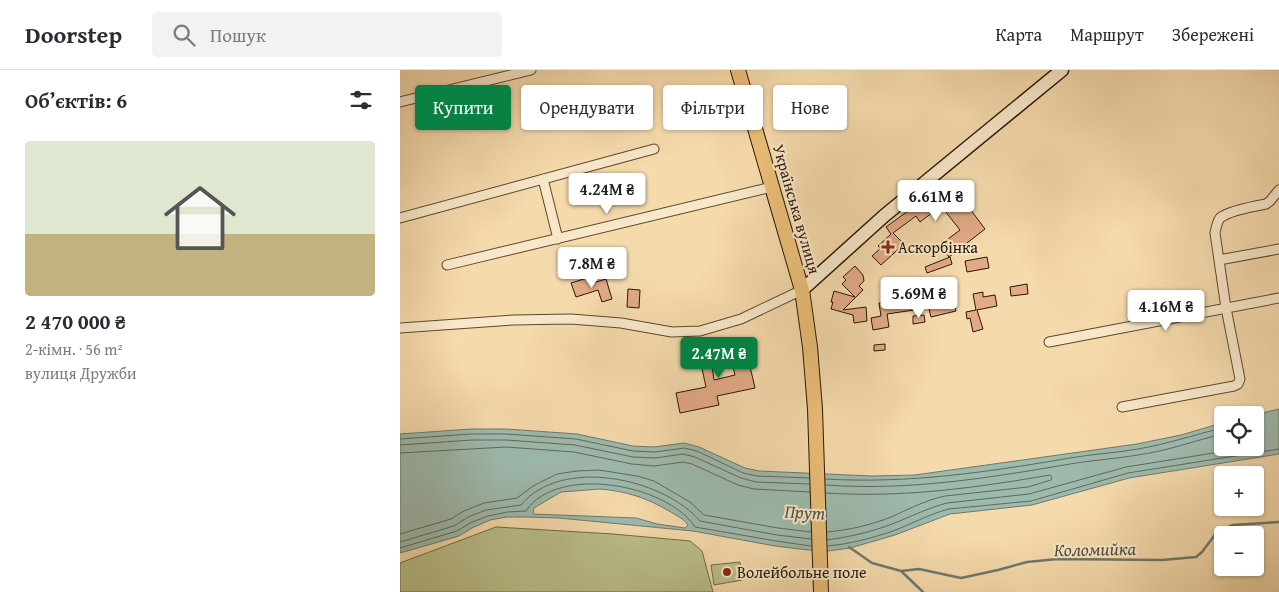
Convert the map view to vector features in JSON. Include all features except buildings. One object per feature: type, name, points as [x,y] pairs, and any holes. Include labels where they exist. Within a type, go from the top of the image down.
[{"type":"main road","name":"Українська вулиця","points":[[738,70],[802,290]]},
{"type":"main road","points":[[802,290],[810,347],[815,409],[821,592]]},
{"type":"street","points":[[400,102],[531,70]]},
{"type":"street","name":"Українська вулиця","points":[[802,290],[884,216],[1062,70]]},
{"type":"street","points":[[400,218],[654,149]]},
{"type":"street","points":[[543,179],[558,239]]},
{"type":"street","points":[[448,265],[772,187]]},
{"type":"street","points":[[1122,407],[1238,384],[1240,379],[1226,308],[1215,233],[1216,225],[1227,214],[1266,204],[1279,190]]},
{"type":"street","points":[[1219,260],[1279,249]]},
{"type":"street","points":[[400,328],[513,320],[571,319],[622,322],[672,332],[700,331],[740,319],[802,290]]},
{"type":"street","points":[[1049,342],[1279,298]]},
{"type":"green space","points":[[496,527],[690,541],[702,551],[713,592],[400,592],[400,563]]},
{"type":"green space","name":"Волейбольне поле","points":[[740,562],[742,580],[714,585],[711,565]]},
{"type":"water","name":"Прут","points":[[1279,409],[1279,454],[1129,478],[1032,505],[950,514],[895,535],[850,548],[828,551],[808,550],[693,531],[559,518],[507,517],[490,520],[459,536],[400,553],[400,434],[471,429],[506,429],[577,434],[633,446],[654,447],[684,443],[699,447],[745,468],[759,471],[872,476],[915,475],[1137,444],[1181,435],[1214,425],[1214,456],[1264,456],[1264,413]],"holes":[[[600,489],[627,493],[661,506],[680,517],[688,525],[685,528],[657,524],[636,518],[533,514],[534,508],[561,492]]]},
{"type":"waterway","name":"Коломийка","points":[[901,571],[919,569],[961,578],[1027,562],[1058,559],[1162,560],[1196,557],[1217,532],[1233,525],[1279,522]]},
{"type":"waterway","points":[[849,547],[872,563],[901,571],[923,592]]},
{"type":"place","name":"Аскорбінка","points":[[888,247]]},
{"type":"place","name":"Волейбольне поле","points":[[727,572]]}]
